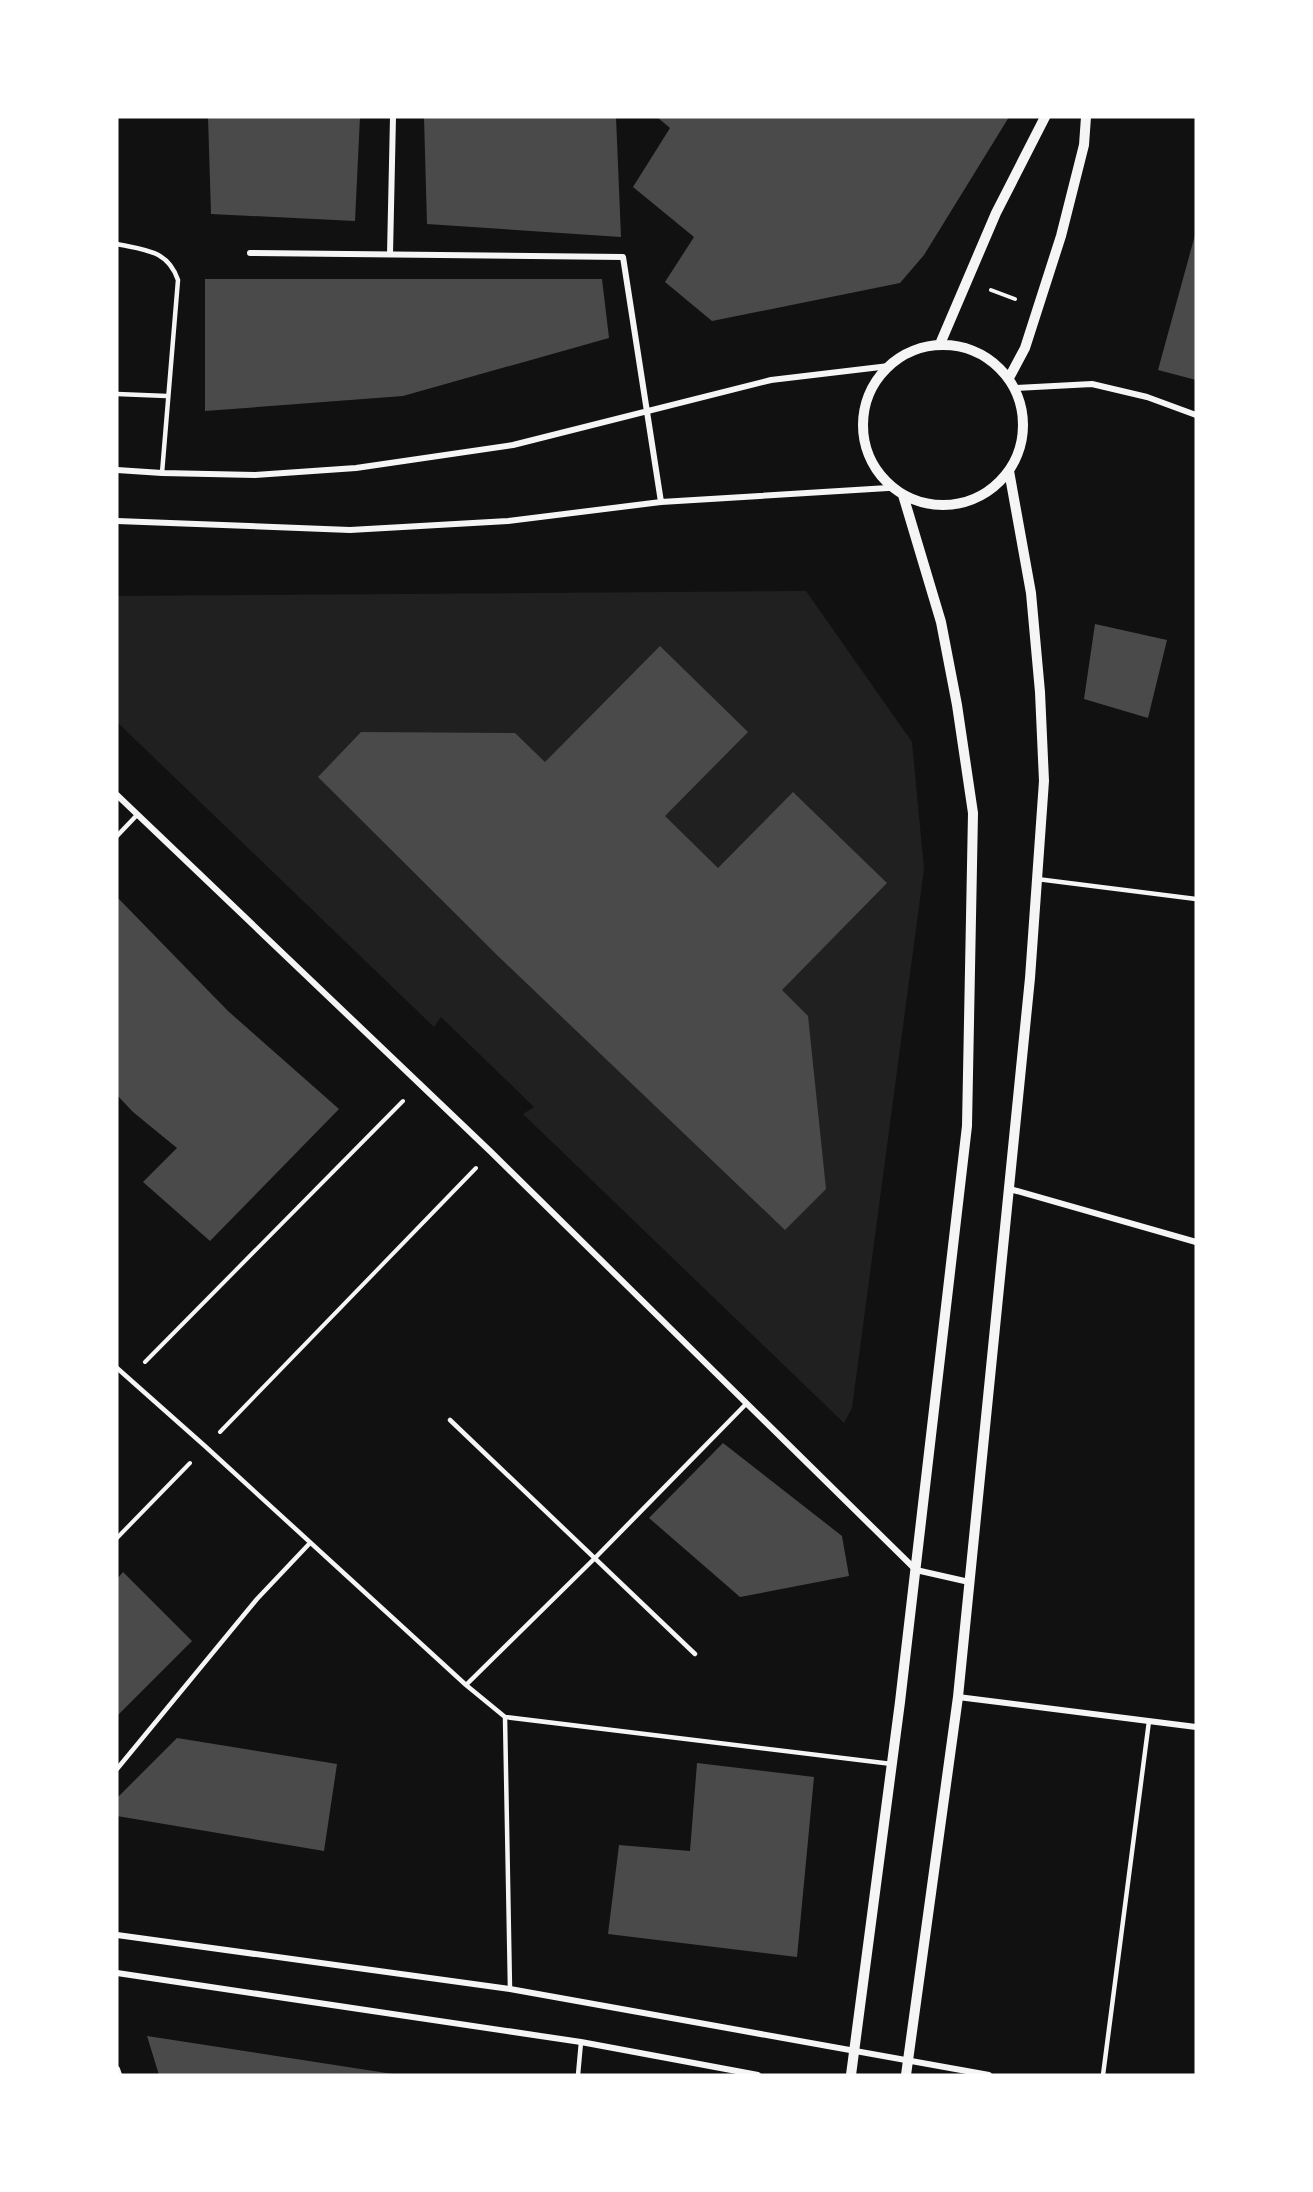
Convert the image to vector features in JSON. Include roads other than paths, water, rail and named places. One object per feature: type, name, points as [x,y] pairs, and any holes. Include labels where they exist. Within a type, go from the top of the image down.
[{"type":"street","points":[[390,254],[393,117]]},
{"type":"street","points":[[940,344],[996,213],[1045,117]]},
{"type":"street","points":[[1009,378],[1025,348],[1061,236],[1084,145],[1086,117]]},
{"type":"street","points":[[250,253],[623,257],[661,502]]},
{"type":"street","points":[[117,521],[350,530],[508,521],[661,502],[888,488],[921,503],[940,506],[960,504],[979,497],[996,486],[1009,471],[1021,445],[1023,416],[1015,388],[1009,378],[990,359],[966,347],[940,344],[921,347],[889,366],[876,380],[867,397],[862,434],[867,452],[888,488]]},
{"type":"street","points":[[117,470],[255,475],[356,468],[513,445],[771,380],[889,366]]},
{"type":"street","points":[[1015,388],[1092,384],[1147,397],[1196,415]]},
{"type":"street","points":[[906,2075],[958,1697],[1010,1190],[1044,781],[1040,692],[1031,593],[1009,471]]},
{"type":"street","points":[[851,2075],[916,1570],[967,1126],[973,813],[957,705],[941,622],[903,495]]},
{"type":"street","points":[[117,795],[491,1152],[916,1570],[969,1582]]},
{"type":"street","points":[[1010,1190],[1196,1242]]},
{"type":"street","points":[[958,1697],[1196,1727]]},
{"type":"street","points":[[117,1935],[510,1989],[989,2075]]},
{"type":"street","points":[[117,1973],[581,2042],[758,2075]]},
{"type":"street","points":[[117,2069],[119,2075]]},
{"type":"lane","points":[[117,244],[162,256],[174,266],[178,280],[162,473]]},
{"type":"lane","points":[[117,394],[167,396]]},
{"type":"lane","points":[[117,836],[137,815]]},
{"type":"lane","points":[[1037,879],[1196,899]]},
{"type":"lane","points":[[117,1368],[466,1685],[506,1717],[892,1764]]},
{"type":"lane","points":[[466,1685],[746,1404]]},
{"type":"lane","points":[[450,1420],[695,1654]]},
{"type":"lane","points":[[117,1769],[257,1599],[310,1543]]},
{"type":"lane","points":[[506,1717],[510,1989]]},
{"type":"lane","points":[[1103,2075],[1149,1721]]},
{"type":"lane","points":[[578,2075],[581,2042]]}]
